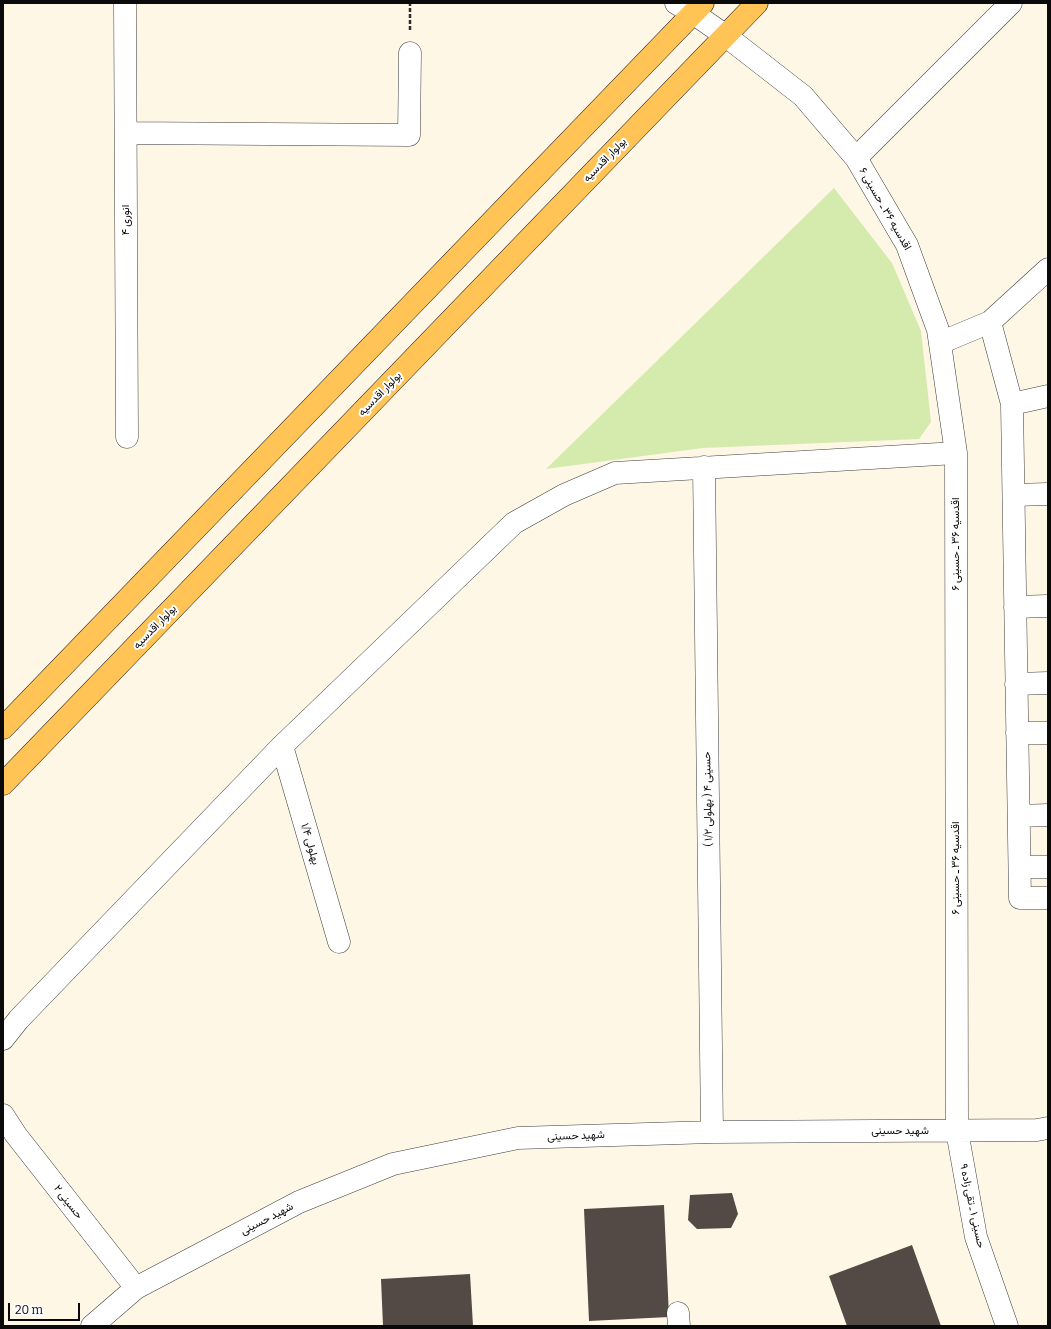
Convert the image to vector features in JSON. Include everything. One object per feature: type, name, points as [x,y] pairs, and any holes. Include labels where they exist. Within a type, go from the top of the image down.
[{"type":"main road","name":"بولوار اقدسیه","points":[[3,784],[757,3]]},
{"type":"main road","points":[[3,728],[691,6]]},
{"type":"street","name":"انوری ۴","points":[[125,3],[127,437]]},
{"type":"street","points":[[856,158],[1011,3]]},
{"type":"street","name":"اقدسیه ۳۶ ـ حسینی ۶","points":[[691,6],[726,36],[803,96],[856,158],[907,245],[938,330],[956,453],[956,1131]]},
{"type":"street","points":[[126,133],[409,135],[410,53]]},
{"type":"street","points":[[940,343],[990,322],[1048,269]]},
{"type":"street","points":[[990,322],[1012,404],[1020,898],[1048,898]]},
{"type":"street","points":[[1012,404],[1048,396]]},
{"type":"street","points":[[3,1039],[19,1019],[282,746],[514,523],[564,495],[615,473],[956,453]]},
{"type":"street","name":"حسینی ۴ ( بهلولی ۱/۲ )","points":[[704,467],[712,1132]]},
{"type":"street","points":[[1014,495],[1048,494]]},
{"type":"street","points":[[1015,607],[1048,606]]},
{"type":"street","points":[[1016,684],[1048,683]]},
{"type":"street","points":[[1017,733],[1048,733]]},
{"type":"street","name":"بهلولی ۱/۴","points":[[282,746],[338,942]]},
{"type":"street","points":[[1019,816],[1048,815]]},
{"type":"street","points":[[1020,867],[1048,867]]},
{"type":"street","name":"حسینی ۲","points":[[3,1115],[16,1135],[136,1288]]},
{"type":"street","name":"شهید حسینی","points":[[92,1326],[136,1288],[299,1202],[393,1164],[518,1138],[712,1132],[956,1131],[1037,1130],[1048,1128]]},
{"type":"street","name":"حسینی ۱ ـ تقی زاده ۹","points":[[956,1131],[976,1237],[1007,1326]]},
{"type":"path","points":[[410,3],[410,53]]},
{"type":"green space","points":[[834,188],[892,263],[921,331],[931,422],[919,439],[703,448],[546,469]]},
{"type":"building","points":[[732,1193],[738,1214],[731,1228],[697,1229],[688,1220],[690,1195]]},
{"type":"building","points":[[664,1205],[669,1317],[589,1321],[584,1209]]},
{"type":"building","points":[[912,1245],[941,1326],[847,1326],[829,1276]]},
{"type":"building","points":[[470,1274],[473,1326],[383,1326],[381,1279]]}]
